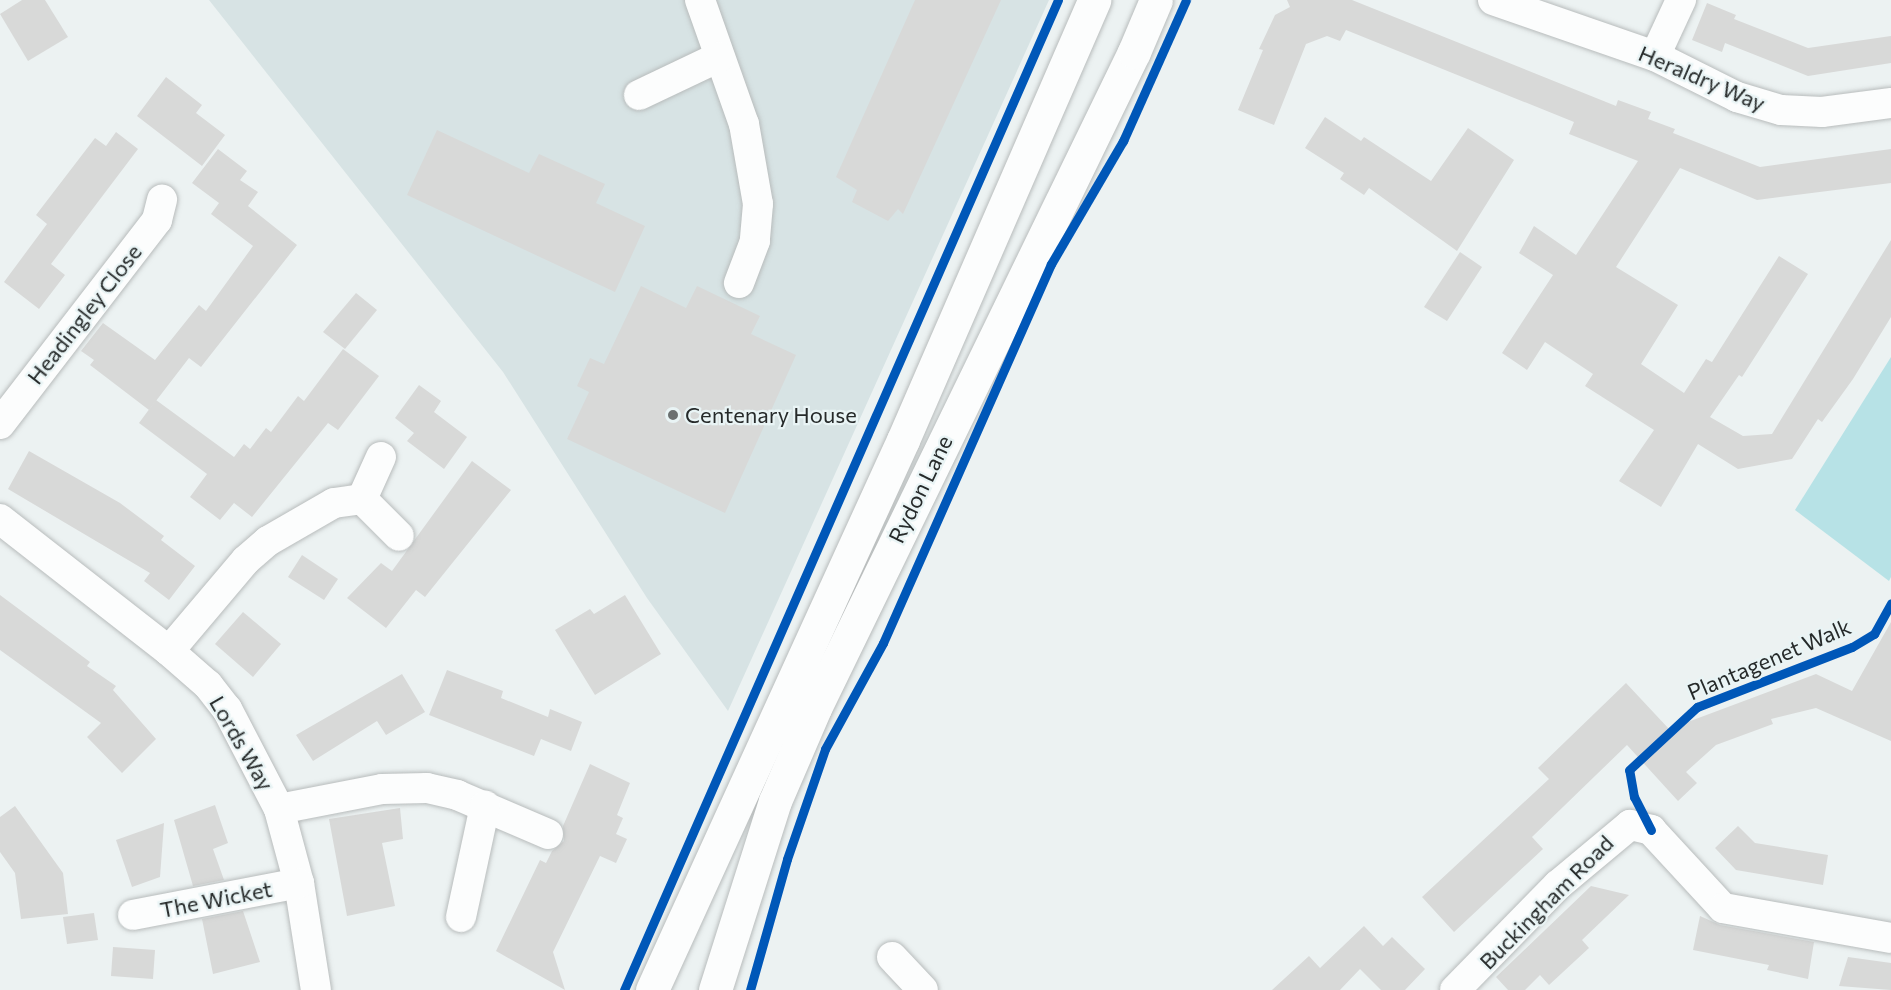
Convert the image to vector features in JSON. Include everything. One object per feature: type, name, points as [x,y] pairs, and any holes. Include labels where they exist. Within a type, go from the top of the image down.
[{"type":"main road","name":"Rydon Lane","points":[[652,990],[729,815],[903,440],[1094,0]]},
{"type":"main road","name":"Rydon Lane","points":[[715,990],[775,801],[815,708],[1156,0]]},
{"type":"street","points":[[699,0],[744,124],[758,204],[755,241],[739,283]]},
{"type":"street","points":[[1655,57],[1681,0]]},
{"type":"street","name":"Heraldry Way","points":[[1505,3],[1655,57],[1737,97],[1781,110],[1822,112],[1891,103]]},
{"type":"street","points":[[639,95],[719,57]]},
{"type":"street","name":"Headingley Close","points":[[0,424],[157,220],[162,200]]},
{"type":"street","points":[[362,499],[381,457]]},
{"type":"street","points":[[362,499],[399,536]]},
{"type":"street","points":[[169,651],[246,560],[268,541],[334,503],[362,499]]},
{"type":"street","name":"Lords Way","points":[[0,519],[169,651],[208,686],[227,709],[279,809],[299,883],[316,990]]},
{"type":"street","points":[[279,809],[340,796],[407,787],[457,795],[548,834]]},
{"type":"street","points":[[461,917],[485,806]]},
{"type":"street","name":"Buckingham Road","points":[[1455,990],[1558,885],[1630,825],[1650,830],[1723,908],[1891,938]]},
{"type":"street","name":"The Wicket","points":[[133,915],[299,883]]},
{"type":"street","points":[[892,957],[923,990]]},
{"type":"shaded area","points":[[209,0],[1049,0],[728,711],[647,598],[503,372]]},
{"type":"shaded area","points":[[1891,357],[1891,577],[1889,581],[1795,510]]},
{"type":"building","points":[[22,0],[45,0],[68,37],[28,61],[0,14]]},
{"type":"building","points":[[915,0],[1001,0],[903,214],[898,209],[888,221],[852,202],[857,190],[836,177]]},
{"type":"building","points":[[1287,0],[1352,0],[1616,106],[1618,100],[1651,112],[1648,119],[1675,129],[1673,133],[1760,167],[1891,149],[1891,183],[1757,200],[1680,168],[1616,267],[1678,305],[1641,364],[1684,393],[1706,359],[1712,362],[1779,256],[1808,274],[1742,377],[1739,375],[1710,417],[1743,436],[1772,434],[1891,240],[1891,317],[1853,379],[1822,422],[1818,419],[1792,459],[1738,469],[1698,444],[1661,507],[1619,481],[1654,430],[1585,386],[1593,374],[1545,342],[1527,370],[1502,353],[1553,275],[1519,253],[1534,226],[1576,255],[1638,161],[1569,134],[1574,122],[1346,30],[1340,41],[1327,36],[1306,44],[1274,125],[1238,110],[1263,50],[1259,49],[1275,15],[1290,7]]},
{"type":"building","points":[[1707,3],[1736,15],[1734,19],[1808,48],[1891,36],[1891,63],[1808,76],[1725,43],[1722,52],[1692,40]]},
{"type":"building","points":[[166,77],[202,105],[196,113],[225,135],[202,166],[137,116]]},
{"type":"building","points":[[1325,117],[1361,141],[1364,137],[1431,181],[1468,128],[1514,160],[1457,251],[1369,188],[1364,195],[1340,179],[1344,173],[1305,148]]},
{"type":"building","points":[[437,130],[529,173],[539,154],[605,184],[596,203],[645,226],[615,292],[407,195]]},
{"type":"building","points":[[116,132],[138,149],[51,264],[65,275],[39,309],[4,282],[47,224],[36,215],[95,138],[106,146]]},
{"type":"building","points":[[218,149],[247,171],[240,180],[258,192],[248,206],[297,245],[201,367],[189,358],[149,410],[90,365],[94,360],[81,351],[103,323],[155,360],[199,305],[206,311],[253,246],[211,214],[219,203],[192,183]]},
{"type":"building","points":[[1460,252],[1482,267],[1447,321],[1424,307]]},
{"type":"building","name":"Centenary House","points":[[641,286],[686,308],[697,286],[760,316],[751,334],[796,355],[725,513],[567,439],[589,392],[577,386],[590,358],[604,364]]},
{"type":"building","points":[[356,293],[377,310],[345,349],[323,332]]},
{"type":"building","points":[[343,349],[379,376],[338,430],[328,423],[252,517],[234,503],[220,520],[190,497],[207,474],[139,423],[156,400],[234,457],[244,444],[250,449],[266,428],[271,432],[298,396],[304,401]]},
{"type":"building","points":[[419,385],[441,401],[434,412],[467,437],[444,469],[407,441],[414,433],[395,418]]},
{"type":"building","points":[[29,451],[120,503],[164,536],[161,540],[195,566],[169,600],[144,581],[150,573],[8,489]]},
{"type":"building","points":[[472,461],[511,490],[425,597],[416,590],[386,628],[347,598],[381,563],[392,571]]},
{"type":"building","points":[[302,555],[338,579],[324,600],[288,577]]},
{"type":"building","points":[[0,595],[90,662],[87,666],[116,686],[113,690],[156,739],[122,773],[87,737],[101,723],[0,650]]},
{"type":"building","points":[[625,595],[661,654],[595,695],[555,630],[590,609],[594,614]]},
{"type":"building","points":[[243,612],[281,644],[253,677],[215,644]]},
{"type":"building","points":[[1891,622],[1891,741],[1816,708],[1771,719],[1773,724],[1716,745],[1686,772],[1697,783],[1678,801],[1627,745],[1532,837],[1543,849],[1454,932],[1422,897],[1549,779],[1538,768],[1626,683],[1669,729],[1816,674],[1852,691]]},
{"type":"building","points":[[447,670],[503,691],[501,698],[548,717],[550,709],[582,722],[571,751],[541,739],[534,756],[429,715]]},
{"type":"building","points":[[402,674],[425,712],[386,735],[377,721],[313,761],[296,735]]},
{"type":"building","points":[[590,764],[630,783],[617,815],[623,818],[616,834],[627,839],[616,863],[600,856],[553,952],[565,990],[496,951],[540,860],[546,863],[552,851],[564,841],[563,826]]},
{"type":"building","points":[[215,805],[228,843],[213,849],[224,880],[193,886],[174,820]]},
{"type":"building","points":[[15,806],[63,873],[68,914],[21,919],[15,873],[0,852],[0,817]]},
{"type":"building","points":[[400,808],[403,839],[382,843],[395,906],[347,916],[329,819]]},
{"type":"building","points":[[164,823],[160,877],[132,887],[116,840]]},
{"type":"building","points":[[1738,826],[1755,843],[1828,855],[1823,885],[1736,870],[1715,848]]},
{"type":"building","points":[[1591,886],[1629,895],[1582,940],[1589,948],[1549,985],[1540,975],[1525,990],[1508,990],[1496,977]]},
{"type":"building","points":[[243,911],[260,962],[213,974],[202,919]]},
{"type":"building","points":[[94,913],[98,940],[67,944],[63,917]]},
{"type":"building","points":[[1700,916],[1720,925],[1814,942],[1808,979],[1767,970],[1769,965],[1693,950]]},
{"type":"building","points":[[1364,926],[1383,946],[1392,937],[1425,969],[1405,990],[1381,990],[1360,969],[1340,990],[1272,990],[1309,956],[1320,968]]},
{"type":"building","points":[[113,947],[155,950],[153,979],[111,976]]},
{"type":"building","points":[[1848,957],[1891,963],[1891,990],[1839,986]]},
{"type":"cycle path","points":[[624,990],[1058,0]]},
{"type":"cycle path","points":[[750,990],[787,859],[825,749],[883,643],[1051,264],[1123,141],[1186,0]]},
{"type":"cycle path","name":"Plantagenet Walk","points":[[1651,830],[1634,797],[1629,770],[1697,707],[1852,647],[1874,634],[1891,603]]},
{"type":"place","name":"Centenary House","points":[[673,415]]}]
